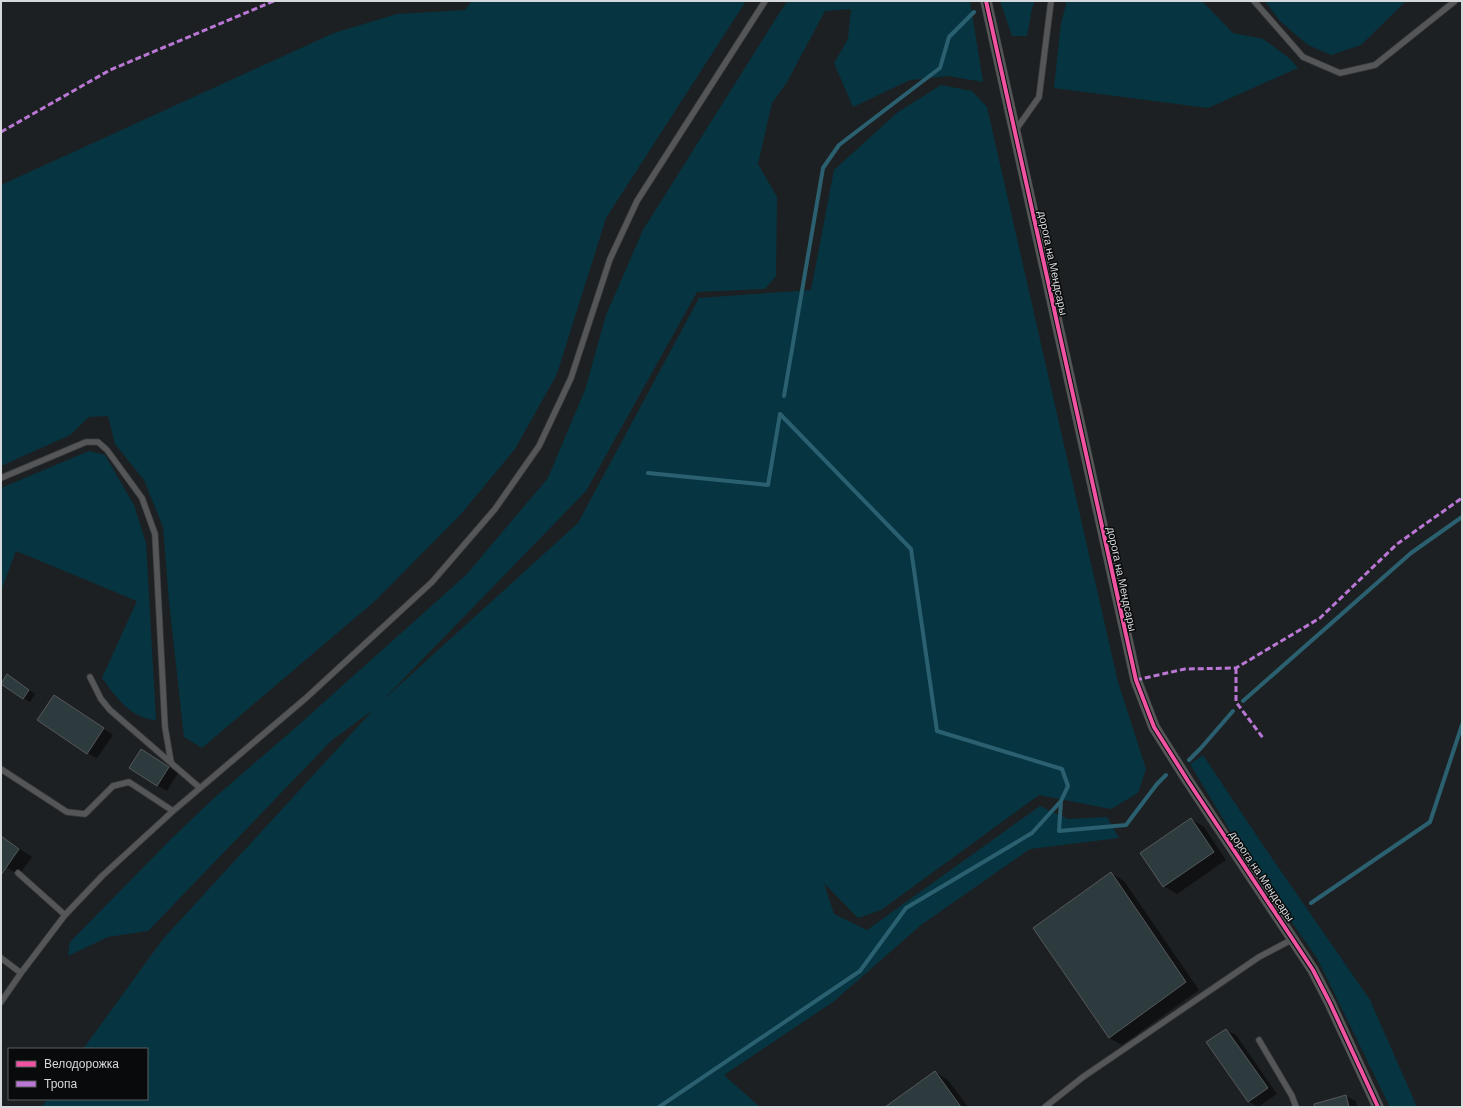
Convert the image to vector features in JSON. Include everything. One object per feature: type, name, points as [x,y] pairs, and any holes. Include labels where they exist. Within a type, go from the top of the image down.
[{"type":"street","name":"дорога на Мендсары","points":[[986,1],[1136,680],[1154,727],[1313,970],[1330,1003],[1378,1107]]},
{"type":"lane","points":[[1,1002],[21,972],[65,915],[102,876],[173,810],[306,698],[432,582],[495,509],[539,446],[571,378],[610,259],[637,201],[765,1]]},
{"type":"lane","points":[[1015,131],[1039,97],[1051,1]]},
{"type":"lane","points":[[1254,1],[1302,57],[1340,73],[1375,65],[1455,1]]},
{"type":"lane","points":[[1,478],[86,442],[98,442],[107,450],[142,498],[156,534],[165,727],[171,762]]},
{"type":"lane","points":[[90,677],[101,699],[110,710],[200,788]]},
{"type":"lane","points":[[1,769],[67,812],[85,814],[113,786],[129,782],[173,810]]},
{"type":"lane","points":[[18,873],[65,915]]},
{"type":"lane","points":[[1045,1107],[1083,1077],[1259,957],[1293,939]]},
{"type":"lane","points":[[1,958],[21,972]]},
{"type":"lane","points":[[1259,1040],[1292,1096],[1296,1107]]},
{"type":"shaded area","points":[[472,1],[746,1],[606,218],[557,374],[515,449],[461,514],[375,601],[202,748],[184,737],[169,601],[163,527],[144,480],[115,444],[108,416],[89,417],[70,435],[1,466],[1,185],[334,33],[397,14],[465,10]]},
{"type":"shaded area","points":[[787,1],[970,1],[983,82],[949,76],[910,80],[853,107],[834,63],[848,39],[851,9],[825,11],[787,82],[772,103],[758,164],[777,197],[776,276],[765,289],[697,292],[586,491],[382,701],[578,523],[699,298],[811,290],[834,170],[898,112],[941,85],[972,91],[987,107],[1118,682],[1146,769],[1138,793],[1111,809],[1039,795],[881,910],[858,918],[824,883],[834,914],[867,930],[1040,806],[1068,819],[1107,817],[1119,838],[1030,849],[921,925],[833,1002],[724,1075],[760,1107],[42,1107],[46,1100],[148,1100],[148,1048],[84,1048],[163,939],[373,710],[332,740],[148,931],[108,937],[68,956],[70,942],[171,839],[213,799],[294,729],[466,575],[548,478],[585,390],[606,315],[643,230]]},
{"type":"shaded area","points":[[1000,1],[1035,1],[1032,8],[1027,36],[1012,36]]},
{"type":"shaded area","points":[[1067,1],[1202,1],[1233,33],[1263,39],[1289,58],[1298,68],[1208,108],[1054,88],[1061,23]]},
{"type":"shaded area","points":[[1265,1],[1406,1],[1361,45],[1331,55],[1308,45],[1280,21]]},
{"type":"shaded area","points":[[89,451],[105,455],[134,505],[146,543],[156,720],[131,711],[118,699],[102,678],[137,601],[16,551],[1,591],[1,488]]},
{"type":"shaded area","points":[[1203,755],[1370,1000],[1417,1107],[1390,1107],[1317,958],[1246,857],[1190,764]]},
{"type":"building","points":[[7,674],[29,690],[23,699],[1,684]]},
{"type":"building","points":[[54,695],[104,728],[87,754],[37,720]]},
{"type":"building","points":[[141,749],[169,767],[157,786],[129,768]]},
{"type":"building","points":[[1191,818],[1214,852],[1163,887],[1140,853]]},
{"type":"building","points":[[1,836],[19,849],[1,875]]},
{"type":"building","points":[[1111,872],[1186,982],[1109,1038],[1033,928]]},
{"type":"building","points":[[1226,1029],[1268,1088],[1248,1102],[1206,1042]]},
{"type":"building","points":[[935,1071],[961,1107],[885,1107]]},
{"type":"building","points":[[1346,1095],[1349,1107],[1314,1107],[1314,1104]]},
{"type":"waterway","points":[[784,396],[823,168],[839,145],[940,68],[949,37],[974,12]]},
{"type":"waterway","points":[[780,414],[911,549],[937,731],[1062,769],[1068,786],[1061,801]]},
{"type":"waterway","points":[[648,473],[768,485],[780,414]]},
{"type":"waterway","points":[[1243,701],[1411,553],[1462,517]]},
{"type":"waterway","points":[[1189,760],[1233,711]]},
{"type":"waterway","points":[[1311,903],[1430,822],[1462,725]]},
{"type":"waterway","points":[[659,1107],[860,971],[906,908],[1032,833],[1061,801],[1059,831],[1126,825],[1157,784],[1166,775]]},
{"type":"marked path","points":[[1,132],[110,70],[274,1]]},
{"type":"marked path","points":[[1136,680],[1185,669],[1236,668],[1320,618],[1397,544],[1462,498]]},
{"type":"marked path","points":[[1236,668],[1236,702],[1263,738]]},
{"type":"cycle path","points":[[986,1],[1136,680],[1154,727],[1313,970],[1330,1003],[1378,1107]]}]
